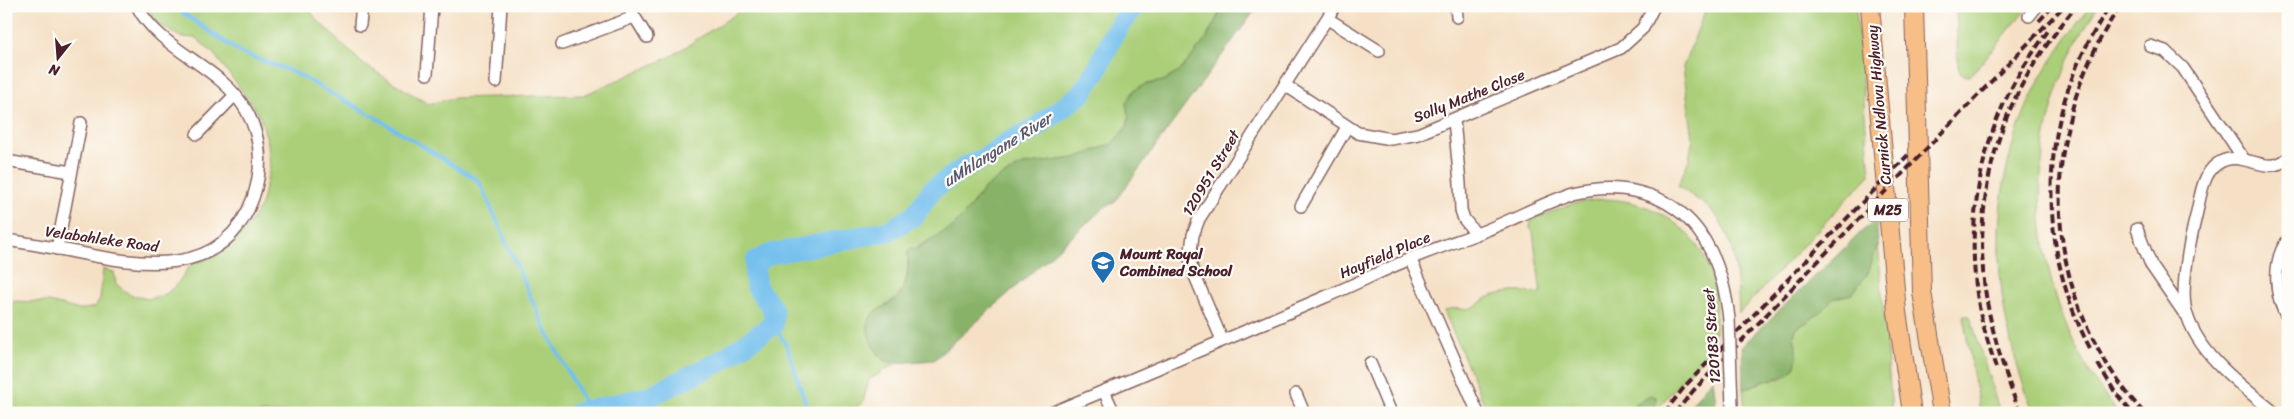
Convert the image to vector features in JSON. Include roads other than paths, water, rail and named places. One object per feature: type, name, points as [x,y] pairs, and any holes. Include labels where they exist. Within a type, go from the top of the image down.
[{"type":"main road","name":"Curnick Ndlovu Highway","points":[[1870,6],[1897,312],[1912,413]]},
{"type":"main road","name":"M25","points":[[1914,6],[1922,292],[1942,413]]},
{"type":"main road","points":[[1897,312],[1904,413]]},
{"type":"street","name":"Velabahleke Road","points":[[6,240],[57,248],[96,257],[153,264],[187,260],[220,244],[238,226],[250,204],[257,184],[260,164],[259,143],[253,125],[245,108],[222,83],[155,32],[137,6]]},
{"type":"street","points":[[360,25],[362,6]]},
{"type":"street","points":[[427,74],[432,6]]},
{"type":"street","points":[[496,82],[501,6]]},
{"type":"street","points":[[628,6],[647,37]]},
{"type":"street","points":[[1284,85],[1335,6]]},
{"type":"street","name":"Solly Mathe Close","points":[[1284,85],[1347,127],[1374,137],[1391,139],[1418,134],[1621,48],[1643,28],[1654,6]]},
{"type":"street","points":[[2029,16],[2037,6]]},
{"type":"street","points":[[562,44],[634,17]]},
{"type":"street","points":[[1328,19],[1379,51]]},
{"type":"street","points":[[2150,46],[2166,51],[2183,68],[2204,103],[2243,158]]},
{"type":"street","name":"120951 Street","points":[[1222,340],[1192,269],[1190,259],[1193,235],[1212,197],[1284,85]]},
{"type":"street","points":[[197,134],[234,96]]},
{"type":"street","points":[[1454,120],[1461,210],[1464,218],[1476,234]]},
{"type":"street","points":[[57,248],[81,123]]},
{"type":"street","points":[[1301,206],[1347,127]]},
{"type":"street","points":[[2188,319],[2184,299],[2192,233],[2204,185],[2212,168],[2218,163],[2234,158],[2243,158],[2267,167],[2276,166],[2288,158]]},
{"type":"street","points":[[6,161],[71,172]]},
{"type":"street","name":"Hayfield Place","points":[[1051,413],[1336,292],[1410,258],[1476,234],[1575,193],[1616,189],[1637,191],[1658,198],[1689,220],[1716,259]]},
{"type":"street","points":[[2137,229],[2151,265],[2188,319],[2200,342],[2224,370],[2275,413]]},
{"type":"street","points":[[2288,240],[2279,254],[2276,266],[2282,304],[2288,318]]},
{"type":"street","points":[[1410,258],[1478,413]]},
{"type":"street","name":"120183 Street","points":[[1716,259],[1724,285],[1729,319],[1732,410]]},
{"type":"street","points":[[1370,363],[1391,413]]},
{"type":"street","points":[[1104,391],[1114,413]]},
{"type":"street","points":[[1296,394],[1304,413]]},
{"type":"waterway","points":[[173,6],[241,53],[291,71],[380,120],[479,181],[545,329],[589,411]]},
{"type":"waterway","name":"uMhlangane River","points":[[577,413],[648,397],[719,362],[773,325],[772,308],[755,283],[756,261],[771,254],[888,231],[914,216],[932,190],[965,167],[985,158],[1008,142],[1030,132],[1081,94],[1098,68],[1114,33],[1134,6]]},
{"type":"waterway","points":[[773,325],[786,344],[809,413]]},
{"type":"railway","points":[[2039,21],[2053,6]]},
{"type":"railway","points":[[1675,413],[1693,391],[2064,6]]},
{"type":"railway","points":[[2020,413],[1999,352],[1985,289],[1982,261],[1985,205],[1989,176],[1996,148],[2016,95],[2040,54],[2076,6]]},
{"type":"railway","points":[[2090,348],[2064,284],[2052,217],[2052,182],[2054,148],[2061,114],[2071,81],[2083,52],[2109,6]]},
{"type":"railway","points":[[2120,6],[2092,56],[2073,108],[2062,161],[2060,214],[2067,267],[2083,318],[2109,367],[2144,413]]},
{"type":"railway","points":[[1996,368],[1981,317],[1976,290],[1974,234],[1980,178],[1986,151],[2006,99],[2021,71],[2050,28]]},
{"type":"railway","points":[[1664,413],[1686,385],[1908,155]]},
{"type":"railway","points":[[2098,364],[2115,392],[2132,413]]},
{"type":"place","name":"Mount Royal Combined School","points":[[1103,284]]}]
